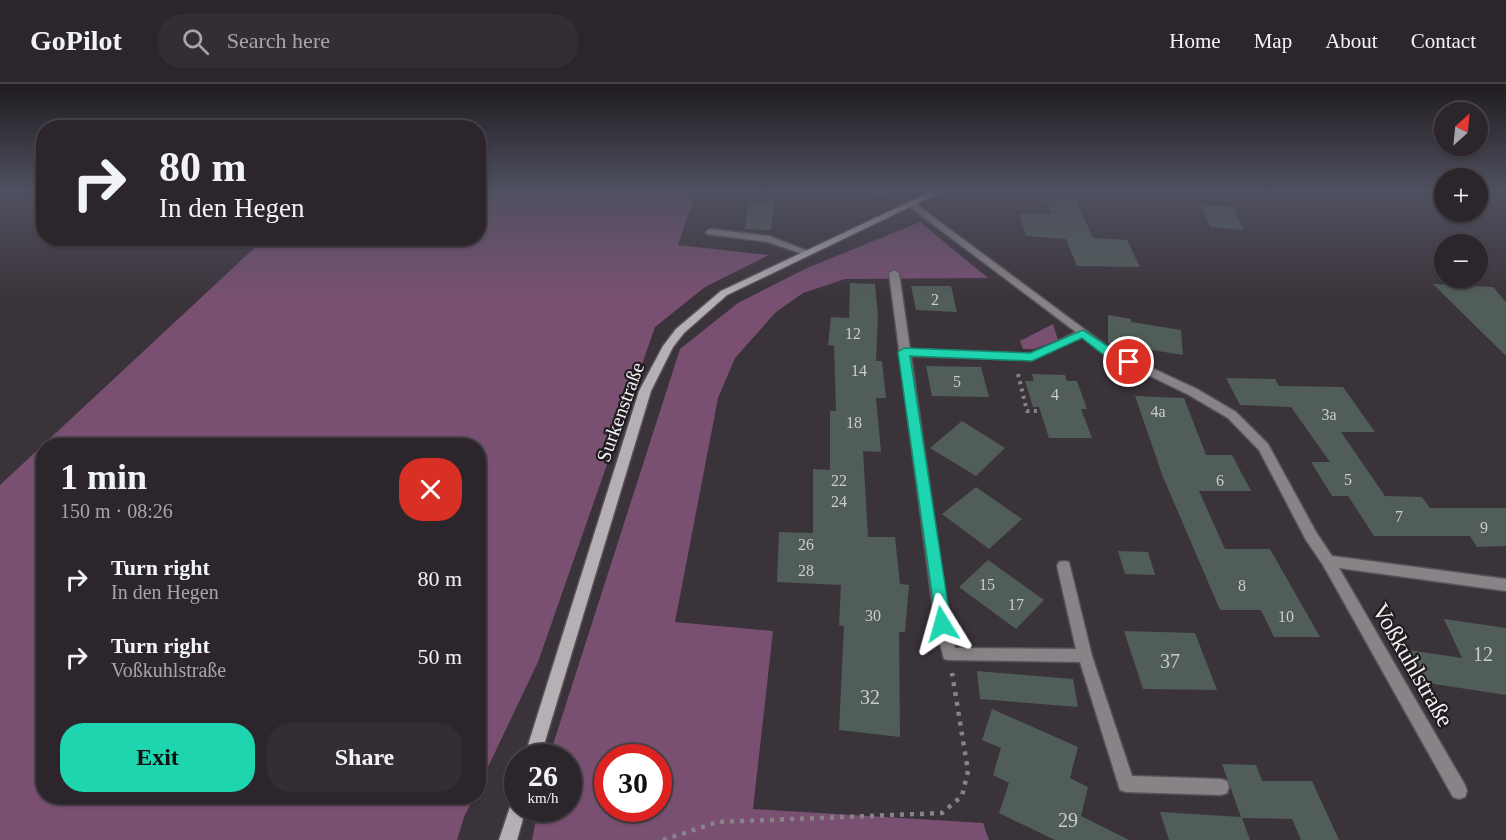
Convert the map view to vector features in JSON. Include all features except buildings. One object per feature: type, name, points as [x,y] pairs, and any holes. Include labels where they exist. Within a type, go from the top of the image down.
[{"type":"street","name":"Surkenstraße","points":[[536,744],[645,391],[668,346],[695,315],[724,293],[865,227]]},
{"type":"street","name":"Voßkuhlstraße","points":[[943,227],[1107,351],[1193,392],[1232,415],[1264,447],[1311,536],[1328,561],[1459,790]]},
{"type":"street","points":[[710,232],[769,240],[808,254]]},
{"type":"street","points":[[894,273],[942,624],[950,654],[1085,656]]},
{"type":"street","points":[[904,352],[1032,357],[1083,333]]},
{"type":"street","name":"Voßkuhlstraße","points":[[1328,561],[1506,585]]},
{"type":"street","points":[[1064,566],[1085,656],[1126,784],[1221,787]]},
{"type":"street","points":[[508,840],[513,822]]},
{"type":"path","points":[[1014,356],[1027,411],[1041,411]]},
{"type":"path","points":[[663,840],[718,822],[942,813],[956,804],[967,787],[968,771],[950,654]]},
{"type":"shaded area","points":[[486,227],[684,227],[678,245],[769,255],[705,287],[655,327],[538,662],[486,771],[486,438],[50,438],[256,246],[486,246]]},
{"type":"shaded area","points":[[907,227],[926,227],[988,278],[845,279],[803,293],[776,312],[735,358],[718,398],[675,622],[773,631],[753,809],[983,823],[989,840],[532,840],[535,822],[582,822],[582,744],[553,744],[680,349],[738,303],[807,268]]},
{"type":"shaded area","points":[[1053,324],[1058,340],[1034,349],[1023,349],[1020,341]]},
{"type":"shaded area","points":[[36,451],[36,804],[470,804],[457,840],[0,840],[0,485]]},
{"type":"route","points":[[942,624],[904,352],[1032,357],[1083,333],[1107,351],[1129,362]]}]
